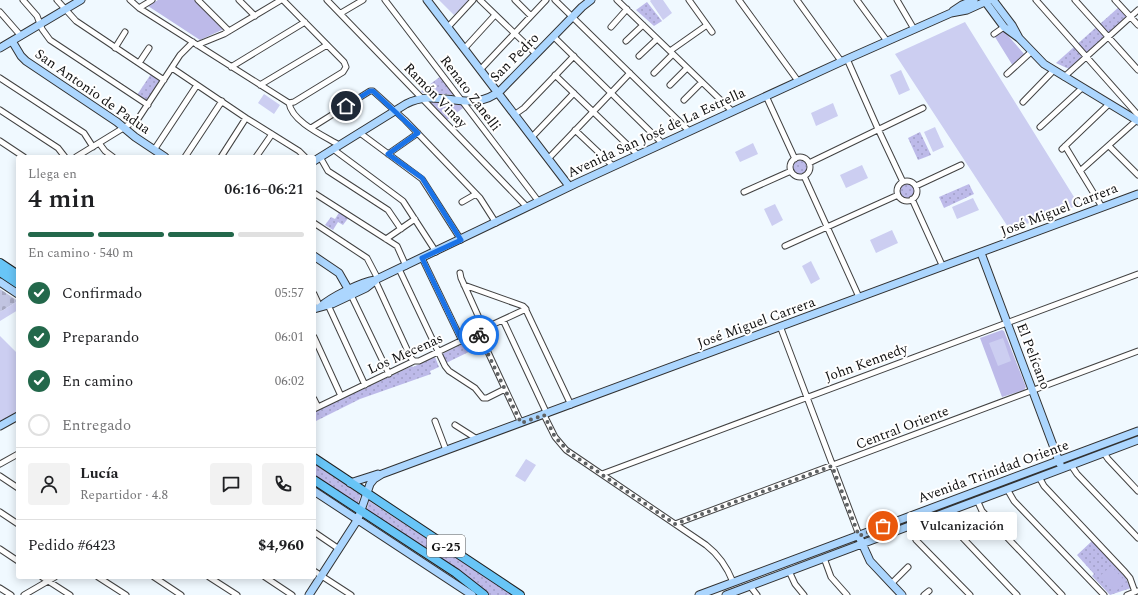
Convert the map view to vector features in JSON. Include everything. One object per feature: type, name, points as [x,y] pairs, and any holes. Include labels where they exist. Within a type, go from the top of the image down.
[{"type":"main road","points":[[0,263],[16,274]]},
{"type":"main road","points":[[0,272],[16,283]]},
{"type":"main road","name":"G-25","points":[[316,459],[520,595]]},
{"type":"main road","name":"G-25","points":[[316,482],[359,515],[456,573],[484,595]]},
{"type":"street","points":[[23,0],[37,16],[50,40],[148,105]]},
{"type":"street","points":[[57,0],[76,21],[164,80]]},
{"type":"street","points":[[0,48],[81,0]]},
{"type":"street","points":[[130,0],[139,8],[289,103],[292,113],[298,120],[336,147],[403,201],[436,252]]},
{"type":"street","points":[[139,8],[152,0]]},
{"type":"street","points":[[198,0],[229,31]]},
{"type":"street","points":[[239,0],[255,16]]},
{"type":"street","points":[[79,155],[138,119],[182,52],[195,43],[216,38],[282,0],[344,62],[346,67],[343,72],[294,102],[289,103]]},
{"type":"street","name":"Ramón Vinay","points":[[327,0],[527,207]]},
{"type":"street","points":[[340,13],[363,0]]},
{"type":"street","name":"Renato Zanelli","points":[[384,0],[539,202]]},
{"type":"street","points":[[427,0],[569,186]]},
{"type":"street","points":[[448,27],[473,0]]},
{"type":"street","points":[[480,0],[536,54]]},
{"type":"street","points":[[515,0],[531,16]]},
{"type":"street","points":[[480,70],[546,0]]},
{"type":"street","points":[[555,0],[689,131]]},
{"type":"street","name":"San Pedro","points":[[317,159],[411,101],[431,97],[462,101],[478,101],[498,93],[572,17],[591,0]]},
{"type":"street","points":[[617,0],[732,111]]},
{"type":"street","points":[[689,0],[712,32]]},
{"type":"street","points":[[739,0],[798,81]]},
{"type":"street","points":[[797,0],[844,60],[903,182]]},
{"type":"street","points":[[857,0],[887,41]]},
{"type":"street","points":[[897,0],[914,29]]},
{"type":"street","name":"Avenida San José de La Estrella","points":[[317,308],[328,305],[367,282],[377,280],[436,252],[569,186],[844,60],[951,13],[962,5],[974,0]]},
{"type":"street","points":[[986,0],[1004,27],[1019,38]]},
{"type":"street","name":"Avenida San José de La Estrella","points":[[951,13],[963,11],[986,0]]},
{"type":"street","points":[[993,0],[1012,25],[1019,38],[1044,64],[1053,71],[1109,104],[1138,118]]},
{"type":"street","points":[[1036,0],[1087,57],[1138,118]]},
{"type":"street","points":[[1075,0],[1138,70]]},
{"type":"street","points":[[1115,0],[1138,25]]},
{"type":"street","points":[[611,27],[627,10]]},
{"type":"street","points":[[1064,77],[1138,10]]},
{"type":"street","points":[[0,12],[21,36]]},
{"type":"street","points":[[464,49],[495,15]]},
{"type":"street","points":[[231,67],[305,22]]},
{"type":"street","points":[[626,41],[643,25]]},
{"type":"street","points":[[654,73],[671,53],[707,25]]},
{"type":"street","points":[[994,34],[1004,27]]},
{"type":"street","points":[[115,48],[125,32]]},
{"type":"street","points":[[553,36],[662,144]]},
{"type":"street","points":[[639,56],[657,38]]},
{"type":"street","name":"San Antonio de Padua","points":[[12,41],[21,56],[26,60],[117,122],[135,137],[162,155]]},
{"type":"street","points":[[260,85],[327,45]]},
{"type":"street","points":[[139,64],[149,48]]},
{"type":"street","points":[[1007,74],[1031,52]]},
{"type":"street","points":[[514,115],[520,111],[574,56]]},
{"type":"street","points":[[172,68],[303,155]]},
{"type":"street","points":[[670,85],[687,68]]},
{"type":"street","points":[[1023,102],[1053,71]]},
{"type":"street","points":[[548,159],[630,73]]},
{"type":"street","points":[[555,75],[638,155]]},
{"type":"street","points":[[0,78],[84,133],[93,147]]},
{"type":"street","points":[[684,100],[702,82]]},
{"type":"street","points":[[154,150],[197,85]]},
{"type":"street","points":[[1040,127],[1082,88]]},
{"type":"street","points":[[311,128],[372,91],[418,133],[476,194],[496,223]]},
{"type":"street","points":[[532,137],[574,93]]},
{"type":"street","points":[[766,96],[795,159]]},
{"type":"street","points":[[186,155],[222,101]]},
{"type":"street","points":[[1102,207],[1080,171],[1063,148],[1109,104]]},
{"type":"street","points":[[809,163],[923,108]]},
{"type":"street","points":[[0,110],[58,148],[63,155]]},
{"type":"street","points":[[222,155],[246,118]]},
{"type":"street","points":[[1080,171],[1138,118]]},
{"type":"street","points":[[575,130],[613,166]]},
{"type":"street","points":[[360,133],[422,178],[461,240]]},
{"type":"street","points":[[388,154],[418,133]]},
{"type":"street","points":[[257,155],[272,134]]},
{"type":"street","points":[[0,141],[21,155]]},
{"type":"street","points":[[99,143],[105,152],[110,155]]},
{"type":"street","points":[[1109,146],[1138,175]]},
{"type":"street","points":[[802,157],[809,163],[810,169],[804,176],[797,176],[792,171],[791,163],[795,159],[802,157]]},
{"type":"street","points":[[317,159],[328,170],[388,210],[401,229]]},
{"type":"street","points":[[916,186],[961,165]]},
{"type":"street","points":[[744,192],[792,171]]},
{"type":"street","points":[[804,176],[858,297]]},
{"type":"street","points":[[909,181],[916,186],[916,194],[912,199],[902,200],[898,195],[898,187],[903,182],[909,181]]},
{"type":"street","points":[[316,193],[397,246],[402,268],[446,368],[473,386],[483,398],[487,398],[506,389]]},
{"type":"street","points":[[462,202],[476,194]]},
{"type":"street","name":"José Miguel Carrera","points":[[350,483],[374,475],[382,474],[1138,194]]},
{"type":"street","points":[[785,246],[898,195]]},
{"type":"street","points":[[912,199],[943,266]]},
{"type":"street","points":[[386,239],[415,219]]},
{"type":"street","points":[[316,224],[366,258],[412,360],[414,361]]},
{"type":"street","name":"El Pelícano","points":[[981,253],[1062,468]]},
{"type":"street","points":[[316,257],[339,273],[350,292],[389,374]]},
{"type":"street","points":[[422,258],[462,341]]},
{"type":"street","points":[[460,273],[484,328]]},
{"type":"street","name":"John Kennedy","points":[[602,474],[1138,274]]},
{"type":"street","points":[[0,282],[16,293]]},
{"type":"street","points":[[464,285],[522,305],[526,309],[572,404]]},
{"type":"street","name":"Avenida San José de La Estrella","points":[[317,308],[328,300],[350,292]]},
{"type":"street","points":[[328,305],[365,385]]},
{"type":"street","name":"Los Mecenas","points":[[316,408],[414,361],[419,361],[474,334],[478,334],[484,328],[526,309]]},
{"type":"street","points":[[503,320],[552,431],[562,446],[712,550],[726,568],[733,582]]},
{"type":"street","points":[[780,326],[862,544],[870,561],[901,595]]},
{"type":"street","points":[[478,334],[481,337],[521,423]]},
{"type":"street","points":[[316,341],[341,396]]},
{"type":"street","name":"Central Oriente","points":[[675,524],[1138,351]]},
{"type":"street","points":[[0,426],[16,417]]},
{"type":"street","points":[[435,421],[446,450]]},
{"type":"street","points":[[455,425],[477,439]]},
{"type":"street","name":"Avenida Trinidad Oriente","points":[[699,595],[1138,431]]},
{"type":"street","name":"Avenida Trinidad Oriente","points":[[726,595],[1138,440]]},
{"type":"street","points":[[1104,453],[1138,491]]},
{"type":"street","points":[[0,464],[16,455]]},
{"type":"street","points":[[1071,465],[1077,474],[1138,538]]},
{"type":"street","name":"José Miguel Carrera","points":[[309,595],[359,515],[366,493],[372,482],[382,474]]},
{"type":"street","points":[[0,476],[16,487]]},
{"type":"street","points":[[1039,477],[1044,486],[1130,578],[1136,591],[1127,595]]},
{"type":"street","points":[[1007,489],[1014,501],[1104,595]]},
{"type":"street","points":[[316,492],[359,515],[472,595]]},
{"type":"street","points":[[977,500],[982,511],[1062,595]]},
{"type":"street","points":[[0,512],[16,523]]},
{"type":"street","points":[[940,514],[1017,595]]},
{"type":"street","points":[[910,526],[916,540],[970,595]]},
{"type":"street","points":[[316,533],[339,549]]},
{"type":"street","points":[[0,549],[16,560]]},
{"type":"street","points":[[824,558],[831,576],[847,595]]},
{"type":"street","points":[[891,584],[908,567]]},
{"type":"street","points":[[789,571],[796,587],[804,595]]},
{"type":"street","points":[[316,572],[351,595]]},
{"type":"street","points":[[45,579],[70,595]]},
{"type":"street","points":[[24,595],[52,579]]},
{"type":"street","points":[[101,579],[126,595]]},
{"type":"street","points":[[157,579],[181,595]]},
{"type":"street","points":[[212,579],[237,595]]},
{"type":"street","points":[[268,579],[292,595]]},
{"type":"street","points":[[750,586],[757,595]]},
{"type":"street","points":[[0,588],[10,595]]},
{"type":"street","points":[[924,595],[929,590]]},
{"type":"shaded area","points":[[158,0],[195,0],[224,29],[200,40],[148,6]]},
{"type":"shaded area","points":[[439,0],[469,0],[454,15]]},
{"type":"shaded area","points":[[663,0],[672,13],[663,20],[650,1]]},
{"type":"shaded area","points":[[647,2],[662,21],[654,26],[636,10]]},
{"type":"shaded area","points":[[1119,7],[1128,17],[1069,69],[1056,63]]},
{"type":"shaded area","points":[[965,22],[1079,205],[1010,230],[895,54]]},
{"type":"shaded area","points":[[1003,30],[1025,55],[1013,66],[995,37]]},
{"type":"shaded area","points":[[901,70],[910,90],[899,95],[890,75]]},
{"type":"shaded area","points":[[151,74],[160,80],[146,101],[137,95]]},
{"type":"shaded area","points":[[441,76],[455,95],[423,93],[421,91]]},
{"type":"shaded area","points":[[264,94],[280,105],[274,114],[258,103]]},
{"type":"shaded area","points":[[427,101],[462,105],[463,108],[447,120]]},
{"type":"shaded area","points":[[833,103],[838,116],[816,126],[811,113]]},
{"type":"shaded area","points":[[935,127],[944,147],[933,152],[924,132]]},
{"type":"shaded area","points":[[920,132],[931,155],[918,160],[908,138]]},
{"type":"shaded area","points":[[753,143],[758,154],[740,162],[735,152]]},
{"type":"shaded area","points":[[797,160],[803,160],[807,164],[807,170],[803,174],[797,174],[793,170],[793,164]]},
{"type":"shaded area","points":[[862,165],[868,178],[846,188],[840,175]]},
{"type":"shaded area","points":[[907,183],[913,185],[915,191],[913,197],[907,199],[901,197],[899,191],[901,185]]},
{"type":"shaded area","points":[[969,184],[974,194],[944,208],[939,197]]},
{"type":"shaded area","points":[[973,198],[979,210],[957,219],[952,207]]},
{"type":"shaded area","points":[[775,204],[783,220],[772,226],[764,209]]},
{"type":"shaded area","points":[[340,211],[349,217],[343,225],[338,222],[333,230],[325,225],[331,217],[335,219]]},
{"type":"shaded area","points":[[892,230],[898,243],[876,253],[870,240]]},
{"type":"shaded area","points":[[811,261],[820,279],[811,284],[802,266]]},
{"type":"shaded area","points":[[16,302],[16,311],[0,321],[0,312]]},
{"type":"shaded area","points":[[1002,330],[1004,331],[1026,387],[1024,390],[1002,397],[980,338]]},
{"type":"shaded area","points":[[0,336],[16,352],[16,413],[0,423]]},
{"type":"shaded area","points":[[477,337],[481,346],[446,363],[442,354]]},
{"type":"shaded area","points":[[1003,338],[1011,361],[998,366],[989,343]]},
{"type":"shaded area","points":[[435,357],[439,367],[430,371],[431,374],[360,399],[316,421],[316,411],[412,366],[413,367]]},
{"type":"shaded area","points":[[526,459],[536,465],[525,482],[515,476]]},
{"type":"shaded area","points":[[316,465],[361,495],[357,506],[316,479]]},
{"type":"shaded area","points":[[369,501],[513,595],[488,595],[470,579],[366,512]]},
{"type":"shaded area","points":[[1092,541],[1125,577],[1131,588],[1110,595],[1092,576],[1094,574],[1077,555]]},
{"type":"shaded area","points":[[1111,566],[1126,582],[1116,591],[1101,575]]},
{"type":"green space","points":[[0,289],[16,300],[16,302],[0,312]]},
{"type":"way so far","points":[[479,335],[521,423],[544,415],[555,437],[570,453],[675,524],[832,466],[859,536],[883,526]]},
{"type":"place","name":"Vulcanización","points":[[883,526]]},
{"type":"route","points":[[346,106],[370,91],[374,91],[418,133],[388,154],[422,178],[461,240],[422,258],[462,341],[474,334],[479,335]]}]
